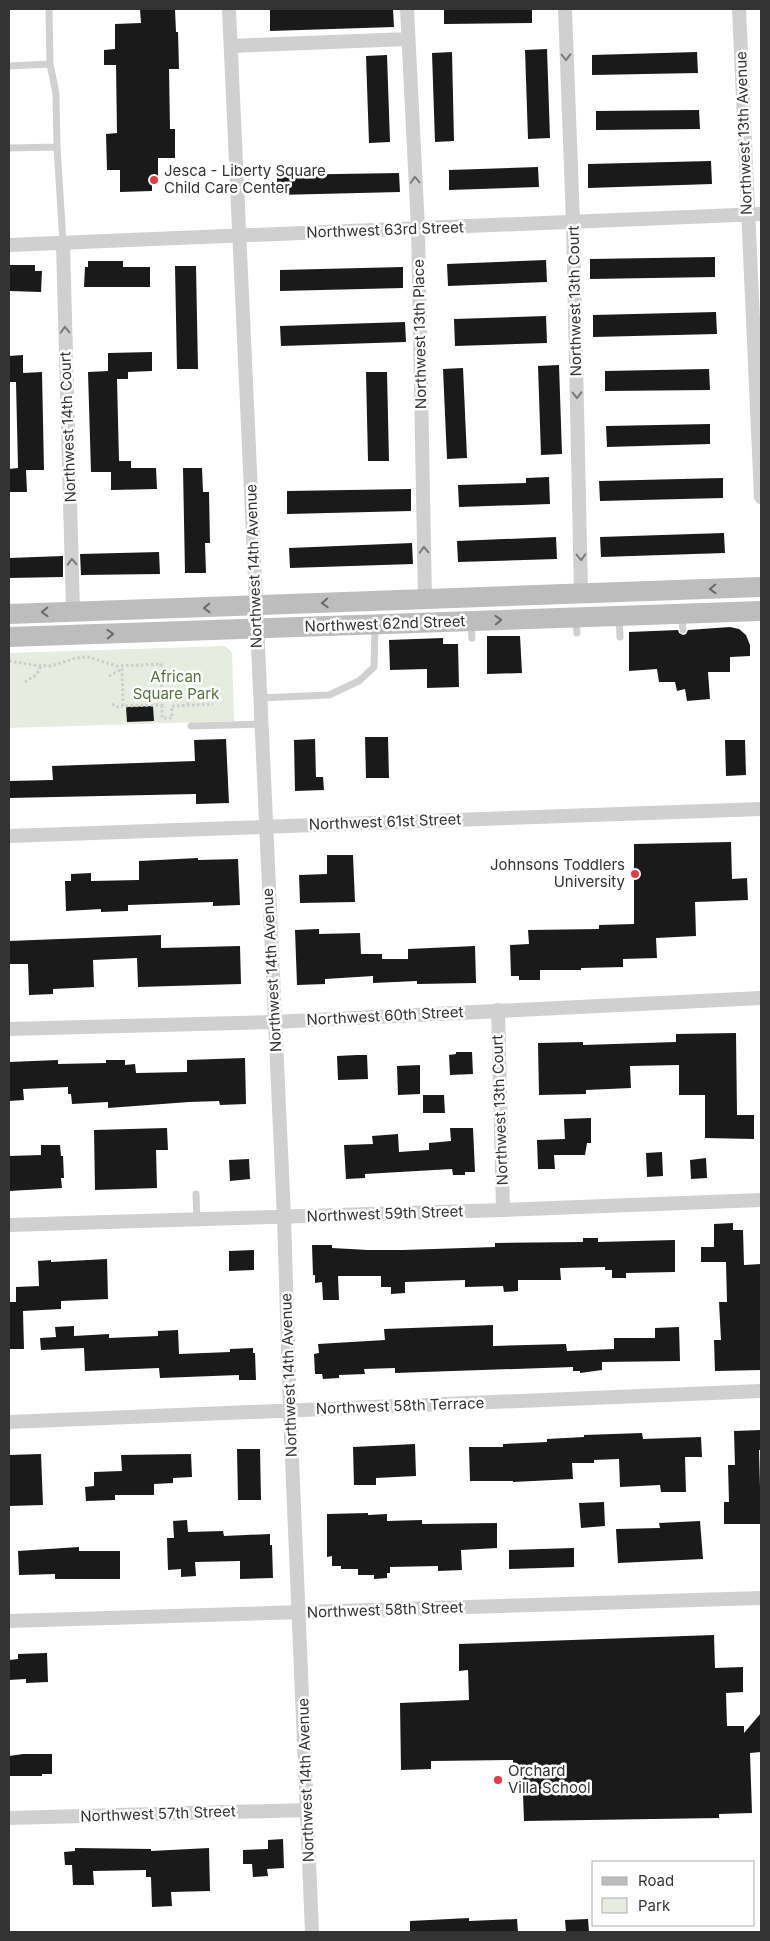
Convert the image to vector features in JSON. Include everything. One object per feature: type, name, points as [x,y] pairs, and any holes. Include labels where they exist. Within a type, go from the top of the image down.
[{"type":"main road","name":"Northwest 62nd Street","points":[[9,614],[761,587]]},
{"type":"main road","name":"Northwest 62nd Street","points":[[9,638],[375,624],[471,629],[576,625],[619,616],[683,622],[761,611]]},
{"type":"street","name":"Northwest 14th Avenue","points":[[229,9],[284,1217],[290,1411],[312,1932]]},
{"type":"street","name":"Northwest 13th Place","points":[[407,9],[418,228],[424,599]]},
{"type":"street","name":"Northwest 13th Court","points":[[564,9],[573,222],[581,593]]},
{"type":"street","name":"Northwest 13th Avenue","points":[[739,9],[754,214],[761,497]]},
{"type":"street","points":[[231,46],[408,39]]},
{"type":"street","name":"Northwest 63rd Street","points":[[9,245],[754,214]]},
{"type":"street","name":"Northwest 14th Court","points":[[63,244],[73,611]]},
{"type":"street","name":"Northwest 61st Street","points":[[9,836],[761,809]]},
{"type":"street","name":"Northwest 60th Street","points":[[9,1029],[274,1022],[761,998]]},
{"type":"street","name":"Northwest 13th Court","points":[[498,1010],[503,1210]]},
{"type":"street","name":"Northwest 59th Street","points":[[9,1225],[761,1200]]},
{"type":"street","name":"Northwest 58th Terrace","points":[[9,1422],[761,1391]]},
{"type":"street","name":"Northwest 58th Street","points":[[9,1621],[761,1598]]},
{"type":"street","name":"Northwest 57th Street","points":[[9,1818],[307,1810]]},
{"type":"lane","points":[[49,9],[50,64],[56,94],[63,244]]},
{"type":"lane","points":[[9,66],[50,64]]},
{"type":"lane","points":[[9,148],[57,147]]},
{"type":"lane","points":[[619,616],[620,637]]},
{"type":"lane","points":[[260,698],[329,695],[359,680],[374,668],[375,624]]},
{"type":"lane","points":[[191,726],[261,724]]},
{"type":"lane","points":[[196,1194],[197,1220]]},
{"type":"path","points":[[9,661],[41,666],[60,664],[76,658],[88,657],[122,668],[161,664],[162,718],[172,718],[172,706],[213,704]]},
{"type":"path","points":[[25,682],[36,675],[41,666]]},
{"type":"path","points":[[109,676],[122,668]]},
{"type":"path","points":[[122,668],[123,706]]},
{"type":"path","points":[[188,705],[188,692],[192,692]]},
{"type":"path","points":[[112,704],[118,707],[162,705]]},
{"type":"green space","name":"African Square Park","points":[[224,646],[232,653],[234,721],[9,728],[9,653]]},
{"type":"building","points":[[140,9],[175,9],[179,69],[169,69],[170,129],[175,129],[175,158],[158,158],[158,176],[152,176],[152,191],[120,192],[120,170],[107,170],[106,134],[117,133],[116,65],[104,65],[104,50],[115,49],[115,24],[141,23]]},
{"type":"building","points":[[270,9],[393,9],[394,27],[270,31]]},
{"type":"building","points":[[444,9],[532,9],[532,23],[444,24]]},
{"type":"building","points":[[547,49],[550,138],[528,139],[525,50]]},
{"type":"building","points":[[452,52],[454,141],[435,142],[432,53]]},
{"type":"building","points":[[697,52],[698,73],[592,75],[592,55]]},
{"type":"building","points":[[387,55],[390,142],[369,143],[366,56]]},
{"type":"building","points":[[699,110],[700,129],[596,130],[596,111]]},
{"type":"building","points":[[711,161],[712,184],[588,188],[588,164]]},
{"type":"building","points":[[538,167],[539,187],[449,190],[449,170]]},
{"type":"building","points":[[399,173],[400,192],[277,195],[277,175]]},
{"type":"building","points":[[715,257],[715,277],[590,279],[590,259]]},
{"type":"building","points":[[546,260],[547,282],[448,286],[447,264]]},
{"type":"building","points":[[88,261],[123,261],[123,267],[150,267],[150,287],[84,287],[85,267],[88,267]]},
{"type":"building","points":[[9,265],[35,265],[35,271],[42,271],[41,292],[9,291]]},
{"type":"building","points":[[175,266],[196,266],[198,369],[177,369]]},
{"type":"building","points":[[403,267],[403,288],[280,291],[280,270]]},
{"type":"building","points":[[716,312],[717,334],[593,337],[593,315]]},
{"type":"building","points":[[546,316],[547,343],[455,346],[454,319]]},
{"type":"building","points":[[405,322],[406,342],[281,346],[280,326]]},
{"type":"building","points":[[152,352],[152,371],[128,372],[128,379],[117,379],[119,461],[131,461],[131,468],[156,468],[157,489],[111,490],[111,472],[91,472],[88,372],[108,371],[108,353]]},
{"type":"building","points":[[23,355],[23,373],[42,372],[44,470],[26,470],[27,492],[9,492],[9,469],[18,468],[16,382],[9,382],[9,356]]},
{"type":"building","points":[[559,365],[562,454],[541,455],[538,366]]},
{"type":"building","points":[[463,368],[467,458],[447,459],[443,369]]},
{"type":"building","points":[[709,369],[710,390],[605,391],[605,371]]},
{"type":"building","points":[[366,372],[387,372],[389,461],[368,461]]},
{"type":"building","points":[[710,424],[710,444],[607,447],[606,426]]},
{"type":"building","points":[[183,468],[202,468],[203,492],[209,492],[210,543],[205,543],[206,573],[185,573]]},
{"type":"building","points":[[549,477],[550,504],[459,507],[458,485],[526,483],[526,478]]},
{"type":"building","points":[[723,478],[723,498],[600,501],[599,481]]},
{"type":"building","points":[[411,489],[411,511],[287,514],[287,491]]},
{"type":"building","points":[[724,533],[725,553],[601,557],[600,537]]},
{"type":"building","points":[[556,537],[557,559],[458,562],[457,541]]},
{"type":"building","points":[[412,543],[413,564],[290,568],[289,548]]},
{"type":"building","points":[[159,552],[160,574],[81,575],[80,554]]},
{"type":"building","points":[[63,556],[63,577],[9,578],[9,558]]},
{"type":"building","points":[[730,627],[739,629],[746,635],[750,645],[750,656],[730,657],[730,672],[708,672],[710,699],[687,701],[685,689],[677,691],[675,682],[659,682],[657,669],[629,671],[629,632],[678,630],[683,635],[688,630]]},
{"type":"building","points":[[487,636],[520,636],[522,673],[487,674]]},
{"type":"building","points":[[443,638],[443,644],[458,644],[459,687],[427,688],[427,669],[390,670],[389,640]]},
{"type":"building","points":[[153,706],[154,721],[127,722],[126,707]]},
{"type":"building","points":[[365,737],[388,737],[389,778],[366,778]]},
{"type":"building","points":[[226,739],[229,803],[196,804],[196,794],[9,798],[9,781],[53,780],[52,766],[195,761],[194,740]]},
{"type":"building","points":[[315,739],[316,777],[323,777],[324,790],[295,791],[294,740]]},
{"type":"building","points":[[725,740],[745,740],[746,775],[726,776]]},
{"type":"building","points":[[731,842],[732,879],[747,878],[748,900],[695,902],[696,936],[656,938],[657,958],[623,959],[623,967],[540,970],[540,980],[519,980],[519,976],[511,976],[510,945],[529,944],[528,930],[599,929],[599,925],[634,924],[634,844]]},
{"type":"building","points":[[327,855],[353,855],[355,902],[300,903],[299,875],[327,874]]},
{"type":"building","points":[[198,858],[198,860],[238,859],[240,905],[213,906],[213,902],[128,905],[128,911],[101,912],[101,909],[66,911],[65,881],[71,881],[71,874],[91,873],[91,881],[139,880],[139,861]]},
{"type":"building","points":[[319,929],[319,934],[360,933],[361,954],[382,954],[382,959],[408,959],[408,949],[475,946],[476,983],[417,984],[417,981],[373,983],[373,976],[325,979],[325,984],[297,985],[295,930]]},
{"type":"building","points":[[161,935],[161,948],[240,946],[241,984],[138,987],[137,958],[93,960],[94,987],[53,989],[53,994],[29,995],[28,964],[9,964],[9,941]]},
{"type":"building","points":[[736,1033],[737,1115],[754,1115],[754,1139],[705,1138],[705,1095],[679,1095],[679,1065],[630,1066],[631,1088],[586,1090],[586,1094],[539,1095],[538,1043],[583,1042],[583,1045],[676,1042],[676,1034]]},
{"type":"building","points":[[456,1052],[472,1052],[473,1074],[450,1075],[449,1055],[456,1054]]},
{"type":"building","points":[[367,1055],[368,1079],[338,1080],[337,1056]]},
{"type":"building","points":[[245,1058],[246,1104],[220,1105],[219,1101],[108,1108],[108,1102],[72,1104],[71,1094],[68,1094],[68,1087],[23,1089],[24,1100],[9,1101],[9,1062],[58,1060],[58,1064],[106,1063],[106,1060],[125,1060],[125,1065],[135,1064],[136,1073],[187,1072],[187,1060]]},
{"type":"building","points":[[420,1065],[420,1094],[398,1095],[397,1066]]},
{"type":"building","points":[[423,1095],[444,1095],[445,1113],[423,1113]]},
{"type":"building","points":[[591,1118],[591,1143],[587,1143],[585,1155],[554,1155],[555,1169],[538,1169],[537,1140],[565,1139],[564,1119]]},
{"type":"building","points":[[167,1128],[168,1150],[156,1150],[157,1188],[95,1190],[94,1130]]},
{"type":"building","points":[[450,1128],[473,1128],[475,1172],[465,1172],[465,1175],[453,1175],[452,1169],[365,1174],[365,1178],[346,1179],[344,1145],[373,1144],[372,1136],[398,1134],[399,1152],[429,1150],[429,1143],[451,1141]]},
{"type":"building","points":[[41,1145],[60,1145],[61,1156],[63,1156],[64,1178],[61,1178],[62,1188],[9,1191],[9,1156],[41,1155]]},
{"type":"building","points":[[662,1152],[663,1176],[647,1177],[646,1153]]},
{"type":"building","points":[[706,1158],[707,1178],[691,1179],[690,1160]]},
{"type":"building","points":[[249,1159],[250,1179],[230,1181],[229,1160]]},
{"type":"building","points":[[733,1223],[733,1230],[743,1230],[744,1265],[761,1264],[761,1370],[715,1371],[714,1340],[721,1340],[719,1302],[727,1302],[726,1262],[701,1262],[701,1247],[714,1247],[714,1224]]},
{"type":"building","points":[[583,1238],[598,1238],[598,1242],[675,1240],[675,1272],[626,1273],[626,1278],[612,1278],[612,1270],[605,1270],[605,1267],[560,1268],[561,1280],[518,1280],[518,1291],[504,1292],[503,1286],[465,1287],[465,1280],[405,1282],[405,1293],[391,1294],[391,1287],[381,1287],[381,1276],[338,1276],[339,1300],[323,1300],[322,1282],[315,1283],[315,1275],[313,1275],[312,1245],[332,1245],[332,1248],[368,1250],[403,1250],[495,1247],[495,1243],[583,1242]]},
{"type":"building","points":[[254,1250],[254,1270],[229,1271],[229,1251]]},
{"type":"building","points":[[107,1259],[108,1299],[61,1301],[61,1309],[23,1311],[24,1349],[9,1349],[9,1302],[16,1302],[16,1287],[39,1286],[38,1261]]},
{"type":"building","points":[[493,1325],[493,1346],[566,1344],[567,1351],[614,1349],[614,1338],[655,1338],[655,1328],[679,1327],[680,1361],[602,1362],[602,1370],[580,1373],[580,1371],[573,1371],[573,1367],[395,1373],[395,1368],[364,1369],[365,1374],[339,1375],[339,1378],[323,1379],[322,1374],[315,1374],[314,1354],[319,1353],[318,1344],[385,1340],[384,1329]]},
{"type":"building","points":[[74,1326],[74,1336],[109,1334],[109,1338],[158,1336],[158,1331],[178,1330],[179,1354],[230,1352],[230,1349],[253,1348],[253,1353],[255,1353],[256,1380],[239,1380],[239,1375],[160,1378],[159,1368],[85,1371],[84,1348],[41,1350],[40,1338],[56,1337],[55,1327]]},
{"type":"building","points":[[761,1430],[761,1450],[759,1450],[761,1524],[724,1524],[724,1502],[729,1502],[728,1465],[735,1465],[734,1431]]},
{"type":"building","points":[[642,1433],[643,1439],[701,1437],[702,1457],[685,1457],[686,1492],[661,1492],[660,1485],[620,1487],[619,1459],[594,1460],[594,1463],[572,1463],[573,1479],[513,1482],[470,1481],[469,1447],[503,1447],[503,1444],[547,1442],[547,1439],[584,1437],[584,1435]]},
{"type":"building","points":[[415,1444],[416,1476],[376,1478],[376,1485],[354,1485],[353,1447]]},
{"type":"building","points":[[237,1449],[260,1449],[261,1500],[238,1500]]},
{"type":"building","points":[[41,1454],[43,1505],[9,1506],[9,1455]]},
{"type":"building","points":[[191,1454],[192,1477],[173,1478],[173,1483],[154,1484],[154,1495],[115,1495],[115,1500],[86,1501],[85,1487],[94,1486],[94,1472],[122,1471],[121,1455]]},
{"type":"building","points":[[604,1502],[605,1526],[581,1528],[579,1503]]},
{"type":"building","points":[[368,1513],[368,1515],[387,1514],[387,1521],[422,1520],[422,1524],[497,1523],[497,1548],[461,1550],[462,1570],[438,1571],[438,1566],[390,1567],[390,1573],[387,1573],[387,1578],[374,1579],[374,1575],[358,1575],[358,1569],[341,1569],[341,1566],[332,1566],[332,1556],[327,1557],[327,1514]]},
{"type":"building","points":[[187,1520],[188,1532],[223,1531],[224,1536],[270,1534],[273,1578],[240,1579],[240,1561],[195,1562],[196,1576],[181,1577],[181,1569],[168,1570],[167,1538],[174,1538],[173,1521]]},
{"type":"building","points":[[700,1521],[703,1559],[618,1563],[616,1529],[660,1528],[659,1523]]},
{"type":"building","points":[[79,1547],[79,1551],[120,1551],[120,1579],[55,1579],[55,1574],[19,1575],[18,1551]]},
{"type":"building","points":[[574,1548],[574,1567],[509,1569],[509,1550]]},
{"type":"building","points":[[714,1635],[715,1668],[743,1667],[743,1692],[726,1693],[727,1726],[744,1726],[744,1733],[761,1713],[761,1752],[750,1753],[752,1813],[719,1814],[719,1818],[524,1821],[522,1767],[513,1768],[513,1760],[431,1761],[431,1769],[401,1770],[400,1703],[469,1700],[468,1670],[459,1671],[459,1644]]},
{"type":"building","points":[[47,1653],[48,1682],[26,1683],[26,1679],[9,1680],[9,1660],[18,1659],[18,1654]]},
{"type":"building","points":[[52,1754],[52,1774],[42,1774],[42,1776],[9,1776],[9,1756]]},
{"type":"building","points":[[283,1839],[284,1868],[267,1869],[268,1876],[253,1877],[252,1864],[243,1864],[243,1850],[268,1849],[268,1840]]},
{"type":"building","points":[[75,1848],[151,1849],[151,1851],[209,1848],[210,1891],[171,1892],[172,1906],[152,1907],[151,1877],[146,1877],[146,1870],[93,1871],[94,1885],[73,1885],[72,1865],[65,1865],[64,1852],[75,1851]]},
{"type":"building","points":[[469,1918],[469,1921],[517,1919],[518,1932],[410,1932],[410,1921]]},
{"type":"building","points":[[588,1919],[589,1932],[566,1932],[565,1920]]},
{"type":"place","name":"Jesca - Liberty Square Child Care Center","points":[[154,180]]},
{"type":"place","name":"Johnsons Toddlers University","points":[[635,874]]},
{"type":"place","name":"Orchard Villa School","points":[[498,1780]]}]
